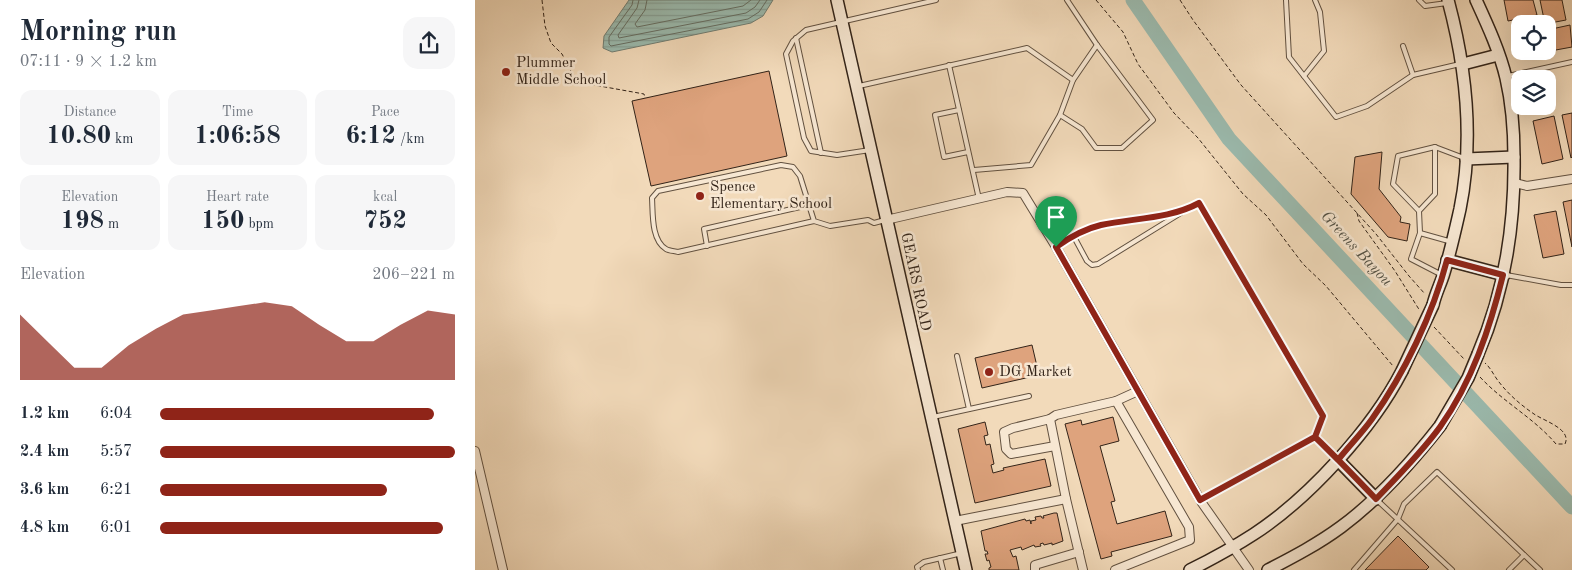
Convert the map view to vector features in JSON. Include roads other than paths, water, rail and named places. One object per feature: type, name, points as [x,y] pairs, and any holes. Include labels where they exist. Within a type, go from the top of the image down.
[{"type":"street","name":"GEARS ROAD","points":[[837,0],[966,570]]},
{"type":"street","points":[[1268,570],[1341,528],[1376,499],[1419,454],[1440,426],[1468,378],[1478,354],[1497,300],[1503,275],[1513,213],[1515,183],[1514,130],[1506,77],[1487,23],[1476,0]]},
{"type":"street","points":[[1190,570],[1254,534],[1277,517],[1338,460],[1372,420],[1400,374],[1433,302],[1452,242],[1460,207],[1466,159],[1466,103],[1463,64],[1449,1]]},
{"type":"street","points":[[1463,64],[1498,55]]},
{"type":"street","points":[[1466,159],[1514,158]]},
{"type":"street","points":[[1515,183],[1527,186],[1572,179]]},
{"type":"street","points":[[887,220],[1007,192],[1023,193],[1056,247],[1200,500],[1249,570]]},
{"type":"street","points":[[1447,260],[1503,275]]},
{"type":"street","points":[[1055,446],[1011,454],[1006,449],[1004,432],[1050,419],[1056,415],[1116,400],[1138,391]]},
{"type":"street","points":[[1115,570],[1190,540],[1189,527],[1116,400]]},
{"type":"street","points":[[1050,419],[1083,570]]},
{"type":"street","points":[[475,450],[503,570]]},
{"type":"street","points":[[1338,460],[1376,499]]},
{"type":"street","points":[[955,521],[1066,499]]},
{"type":"street","points":[[1035,570],[1035,565],[1079,552]]},
{"type":"lane","points":[[871,150],[837,155],[811,151],[804,138],[786,54],[796,38],[806,30],[936,0]]},
{"type":"lane","points":[[1060,115],[1082,129],[1096,148],[1122,148],[1153,120],[1097,45],[1067,0]]},
{"type":"lane","points":[[1286,0],[1289,57],[1336,117],[1367,106],[1413,75],[1463,64]]},
{"type":"lane","points":[[1303,76],[1324,51],[1320,12],[1315,0]]},
{"type":"lane","points":[[1419,0],[1425,6],[1449,1]]},
{"type":"lane","points":[[796,38],[821,153]]},
{"type":"lane","points":[[974,170],[1031,165],[1060,115],[1073,80],[1097,45]]},
{"type":"lane","points":[[1403,46],[1413,75]]},
{"type":"lane","points":[[856,86],[1027,48],[1073,80]]},
{"type":"lane","points":[[1506,77],[1572,62]]},
{"type":"lane","points":[[949,65],[979,199]]},
{"type":"lane","points":[[959,110],[935,115],[944,157],[968,152]]},
{"type":"lane","points":[[1443,275],[1411,259],[1420,233],[1419,211],[1393,184],[1398,156],[1435,147],[1466,159]]},
{"type":"lane","points":[[1419,211],[1435,194],[1435,147]]},
{"type":"lane","points":[[813,221],[800,176],[793,167],[781,165],[659,191],[651,198],[653,224],[659,240],[667,250],[678,252],[813,221],[830,226],[868,220],[874,223],[887,220]]},
{"type":"lane","points":[[1073,235],[1087,261],[1092,266],[1199,203],[1323,416],[1315,437],[1200,500]]},
{"type":"lane","points":[[707,246],[704,229],[809,205]]},
{"type":"lane","points":[[1056,247],[1073,235],[1099,225],[1186,210]]},
{"type":"lane","points":[[1420,233],[1452,242]]},
{"type":"lane","points":[[1503,275],[1561,285],[1572,285]]},
{"type":"lane","points":[[957,356],[969,409]]},
{"type":"lane","points":[[931,417],[1029,396]]},
{"type":"lane","points":[[1315,437],[1338,460]]},
{"type":"lane","points":[[1355,570],[1397,519],[1404,504],[1437,472],[1540,570]]},
{"type":"lane","points":[[1376,499],[1453,570]]},
{"type":"lane","points":[[918,570],[917,567],[924,562],[962,553]]},
{"type":"lane","points":[[1509,570],[1524,555]]},
{"type":"lane","points":[[940,558],[943,570]]},
{"type":"lane","points":[[1444,570],[1448,566]]},
{"type":"water","points":[[629,0],[773,0],[763,16],[751,23],[612,52],[603,48],[604,36]]},
{"type":"waterway","name":"Greens Bayou","points":[[1133,0],[1229,139],[1572,507]]},
{"type":"place","name":"Plummer Middle School","points":[[506,72]]},
{"type":"place","name":"Spence Elementary School","points":[[700,196]]},
{"type":"place","name":"DG Market","points":[[989,372]]}]
